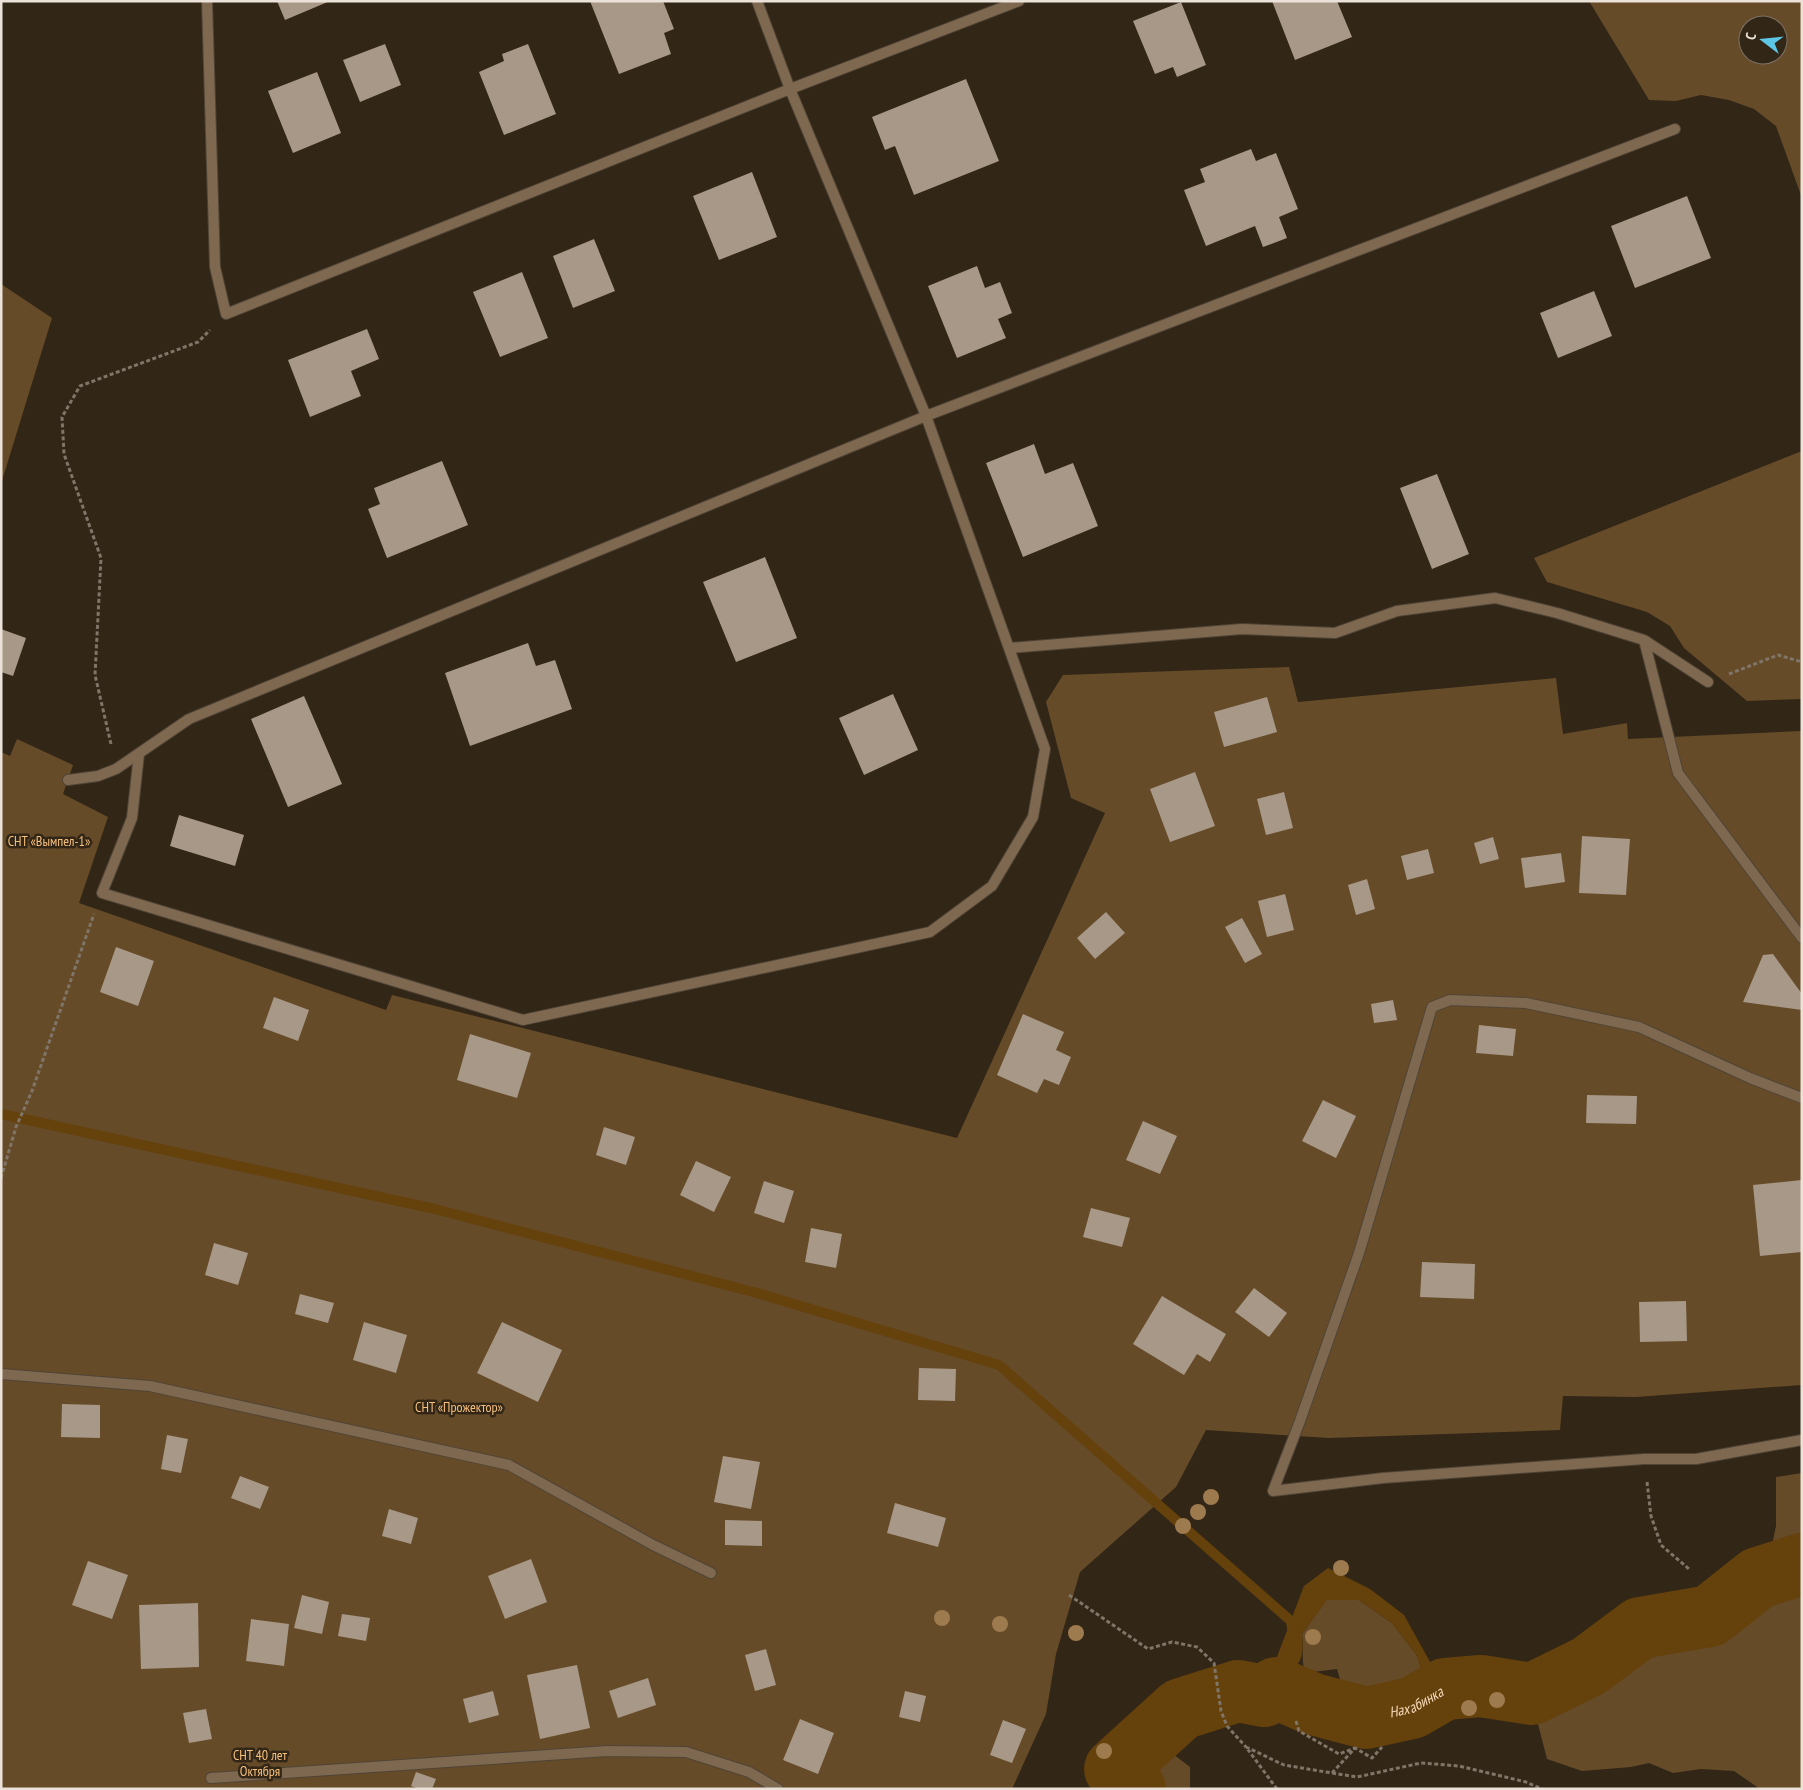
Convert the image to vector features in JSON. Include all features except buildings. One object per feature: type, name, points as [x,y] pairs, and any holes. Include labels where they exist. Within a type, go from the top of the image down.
[{"type":"lane","points":[[207,1],[214,266],[226,314],[790,89],[1019,1]]},
{"type":"lane","points":[[139,754],[132,818],[102,894],[523,1020],[930,932],[992,886],[1033,817],[1045,749],[926,416],[790,89],[757,1]]},
{"type":"lane","points":[[68,780],[98,776],[116,769],[189,718],[926,416],[1675,129]]},
{"type":"lane","points":[[1010,648],[1242,629],[1335,633],[1397,611],[1495,598],[1557,612],[1644,640],[1708,682]]},
{"type":"lane","points":[[1644,640],[1678,773],[1802,938]]},
{"type":"lane","points":[[1802,1098],[1750,1078],[1638,1026],[1526,1003],[1450,1000],[1432,1007],[1359,1253],[1300,1421],[1273,1491],[1383,1478],[1644,1459],[1696,1459],[1802,1440]]},
{"type":"lane","points":[[1,1374],[150,1386],[509,1465],[653,1545],[711,1573]]},
{"type":"lane","points":[[211,1778],[607,1751],[686,1752],[749,1772],[778,1789]]},
{"type":"path","points":[[116,769],[95,675],[102,558],[64,454],[62,417],[80,386],[198,342],[226,314]]},
{"type":"path","points":[[1708,682],[1778,655],[1802,662]]},
{"type":"path","points":[[1,1178],[16,1127],[32,1091],[102,894]]},
{"type":"path","points":[[1644,1459],[1651,1516],[1661,1545],[1689,1569]]},
{"type":"path","points":[[1069,1595],[1148,1649],[1172,1642],[1197,1647],[1214,1663],[1221,1711],[1227,1726],[1246,1747],[1277,1789]]},
{"type":"path","points":[[1296,1721],[1299,1731],[1339,1754],[1355,1748]]},
{"type":"path","points":[[1246,1747],[1284,1765],[1357,1777],[1421,1763],[1459,1766],[1526,1782],[1542,1789]]},
{"type":"path","points":[[1355,1748],[1372,1758],[1382,1747]]},
{"type":"path","points":[[1332,1773],[1355,1748]]},
{"type":"green space","points":[[1589,1],[1802,1],[1802,198],[1776,126],[1754,109],[1729,100],[1701,95],[1676,101],[1649,100]]},
{"type":"green space","points":[[1,284],[52,318],[1,484]]},
{"type":"green space","points":[[1802,451],[1802,699],[1747,701],[1684,648],[1670,626],[1647,612],[1547,582],[1534,558]]},
{"type":"green space","name":"СНТ «Прожектор»","points":[[1289,667],[1298,702],[1556,678],[1563,734],[1627,723],[1628,739],[1802,731],[1802,1385],[1636,1397],[1563,1396],[1560,1430],[1329,1438],[1206,1430],[1176,1487],[1080,1572],[1056,1654],[1046,1714],[1012,1789],[1,1789],[1,752],[10,756],[17,739],[73,765],[63,794],[108,817],[79,903],[386,1010],[392,995],[957,1138],[1105,813],[1071,798],[1046,702],[1063,675]]},
{"type":"green space","points":[[1802,1473],[1802,1789],[1760,1789],[1734,1771],[1701,1769],[1673,1773],[1649,1763],[1631,1767],[1582,1771],[1547,1759],[1538,1724],[1552,1705],[1574,1687],[1618,1661],[1651,1632],[1680,1634],[1705,1643],[1733,1632],[1777,1588],[1771,1550],[1776,1526],[1776,1477]]},
{"type":"green space","points":[[1327,1599],[1359,1600],[1392,1623],[1416,1654],[1426,1681],[1400,1704],[1392,1695],[1346,1700],[1337,1669],[1305,1673],[1302,1634]]},
{"type":"green space","points":[[1173,1754],[1190,1767],[1190,1789],[1116,1789],[1128,1782],[1150,1757]]},
{"type":"water","points":[[1328,1568],[1370,1589],[1404,1615],[1434,1669],[1458,1669],[1481,1686],[1436,1712],[1408,1724],[1364,1732],[1318,1719],[1280,1697],[1260,1701],[1238,1691],[1250,1677],[1270,1675],[1304,1586]],"holes":[[[1327,1600],[1359,1600],[1392,1623],[1416,1654],[1425,1681],[1400,1704],[1392,1695],[1338,1701],[1323,1699],[1292,1690],[1288,1677],[1301,1658],[1303,1648],[1302,1634]]]},
{"type":"water","points":[[1758,1578],[1777,1588],[1733,1632],[1705,1643],[1663,1624],[1664,1611],[1680,1606],[1691,1592],[1701,1596],[1718,1597],[1734,1592]]},
{"type":"waterway","points":[[1,1114],[435,1209],[757,1293],[999,1365],[1291,1621],[1293,1635]]},
{"type":"waterway","name":"Нахабинка","points":[[1135,1789],[1115,1769],[1181,1709],[1238,1691],[1264,1696],[1276,1688],[1313,1704],[1366,1718],[1412,1708],[1445,1689],[1481,1686],[1532,1694],[1589,1666],[1640,1628],[1710,1616],[1758,1578],[1802,1564]]},
{"type":"park label","name":"СНТ «Вымпел-1»","points":[[49,841]]},
{"type":"park label","name":"СНТ 40 лет Октября","points":[[260,1764]]}]
